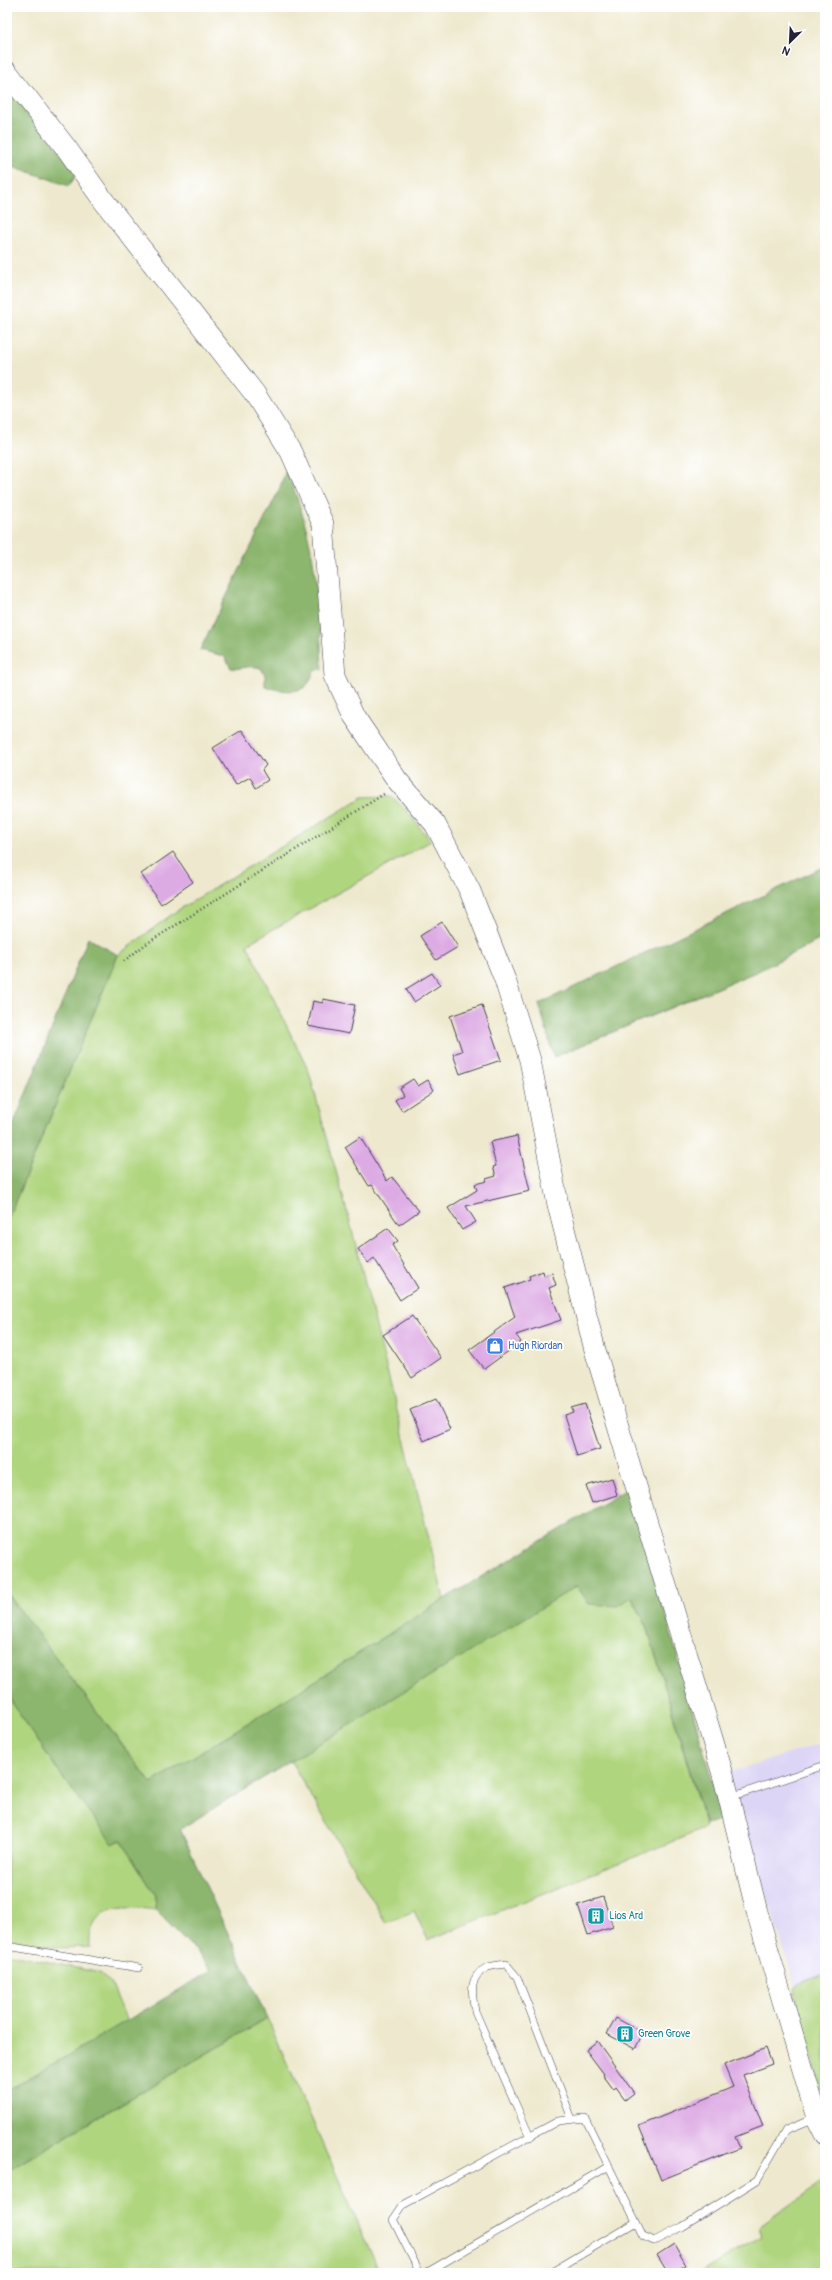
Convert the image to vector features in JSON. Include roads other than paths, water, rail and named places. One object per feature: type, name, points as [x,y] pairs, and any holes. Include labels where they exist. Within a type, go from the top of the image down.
[{"type":"street","points":[[7,72],[67,149],[103,200],[255,394],[291,452],[323,524],[335,675],[354,716],[397,780],[435,824],[470,891],[506,985],[530,1060],[558,1205],[595,1350],[729,1798],[757,1912],[821,2126]]},
{"type":"lane","points":[[729,1798],[825,1765]]},
{"type":"lane","points":[[7,1946],[139,1968]]},
{"type":"lane","points":[[530,2136],[475,2011],[471,1991],[475,1979],[486,1968],[506,1964],[517,1977],[572,2120]]},
{"type":"lane","points":[[420,2273],[393,2220],[403,2205],[558,2121],[586,2118],[643,2236],[651,2241],[657,2240],[682,2227],[757,2180],[786,2130],[821,2126]]},
{"type":"lane","points":[[426,2273],[609,2166]]},
{"type":"lane","points":[[550,2273],[636,2222]]},
{"type":"place","name":"Hugh Riordan","points":[[495,1346]]},
{"type":"place","name":"Lios Ard","points":[[596,1916]]},
{"type":"place","name":"Green Grove","points":[[625,2034]]}]
